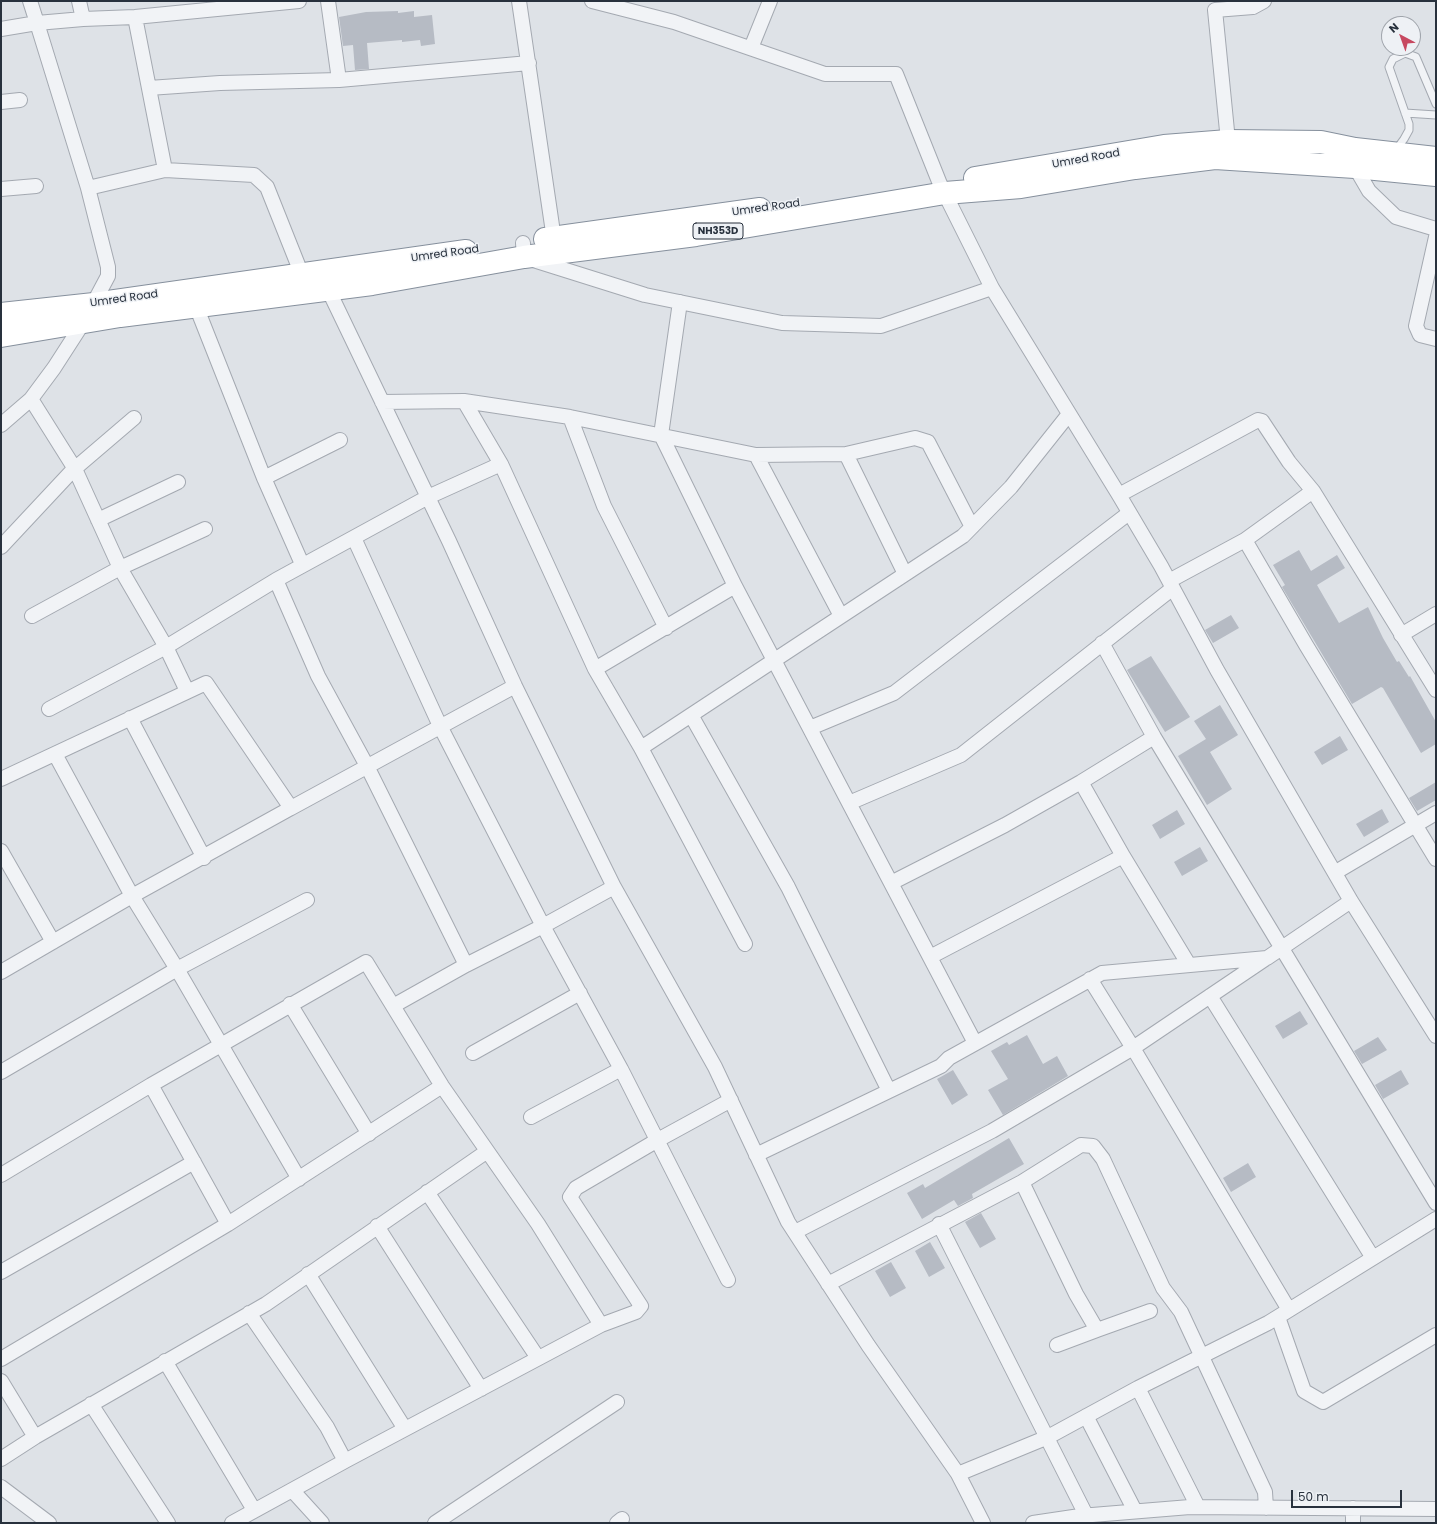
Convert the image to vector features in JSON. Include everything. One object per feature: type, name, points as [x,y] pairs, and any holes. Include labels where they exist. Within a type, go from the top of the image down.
[{"type":"highway","name":"Umred Road","points":[[943,188],[1164,146],[1228,141],[1321,142],[1355,158],[1393,153],[1436,158]]},
{"type":"highway","name":"NH353D","points":[[1,336],[196,306],[372,284],[524,250],[555,245],[696,235],[943,188],[1021,187],[1127,169],[1215,158],[1355,158],[1436,175]]},
{"type":"highway","name":"Umred Road","points":[[1,314],[94,304],[302,275],[524,250]]},
{"type":"street","points":[[1,425],[31,399],[54,368],[83,323],[107,280],[108,267],[88,188],[30,1]]},
{"type":"street","points":[[79,1],[84,19]]},
{"type":"street","points":[[1,28],[37,23],[135,17],[299,1]]},
{"type":"street","points":[[328,1],[338,80]]},
{"type":"street","points":[[519,1],[555,245]]},
{"type":"street","points":[[592,1],[674,22],[825,74],[896,74],[943,188],[992,288],[1119,495],[1171,584],[1217,670],[1336,872],[1351,901],[1436,1036]]},
{"type":"street","points":[[751,48],[770,1]]},
{"type":"street","points":[[1228,141],[1215,10],[1256,3]]},
{"type":"street","points":[[135,17],[165,170]]},
{"type":"street","points":[[149,88],[220,83],[338,80],[529,64]]},
{"type":"street","points":[[1,102],[20,100]]},
{"type":"street","points":[[1355,158],[1369,191],[1396,217],[1436,229]]},
{"type":"street","points":[[88,188],[165,170],[254,175],[266,187],[302,275]]},
{"type":"street","points":[[1,189],[36,186]]},
{"type":"street","points":[[1436,237],[1416,326],[1420,335],[1436,339]]},
{"type":"street","points":[[524,250],[645,295],[782,323],[881,326],[992,288]]},
{"type":"street","points":[[328,289],[428,497],[515,686],[614,887],[715,1067],[795,1232],[868,1345],[958,1474],[983,1523]]},
{"type":"street","points":[[680,302],[661,435],[735,586],[975,1043]]},
{"type":"street","points":[[196,306],[264,478],[302,564]]},
{"type":"street","points":[[31,399],[75,469],[120,568],[166,647],[187,691]]},
{"type":"street","points":[[382,402],[464,400],[570,417],[756,455],[846,454],[916,438],[928,442],[972,527]]},
{"type":"street","points":[[464,400],[502,464],[596,669],[641,748],[745,944]]},
{"type":"street","points":[[641,748],[963,536],[1011,487],[1069,414]]},
{"type":"street","points":[[570,417],[604,506],[666,628]]},
{"type":"street","points":[[1,547],[75,469],[134,418]]},
{"type":"street","points":[[1119,495],[1258,420],[1262,421],[1289,462],[1312,491],[1436,690]]},
{"type":"street","points":[[264,478],[340,440]]},
{"type":"street","points":[[846,454],[905,574]]},
{"type":"street","points":[[756,455],[841,616]]},
{"type":"street","points":[[50,709],[166,647],[302,564],[354,538],[428,497],[502,464]]},
{"type":"street","points":[[98,520],[178,482]]},
{"type":"street","points":[[849,803],[961,755],[1102,643],[1171,584],[1245,540],[1312,491]]},
{"type":"street","points":[[810,728],[894,693],[1129,513]]},
{"type":"street","points":[[32,616],[120,568],[205,528]]},
{"type":"street","points":[[354,538],[440,726],[543,926],[621,1070],[728,1280]]},
{"type":"street","points":[[1245,540],[1306,645],[1436,859]]},
{"type":"street","points":[[276,580],[318,676],[367,766],[466,965]]},
{"type":"street","points":[[596,669],[735,586]]},
{"type":"street","points":[[1401,635],[1436,614]]},
{"type":"street","points":[[1102,643],[1154,737],[1436,1203]]},
{"type":"street","points":[[1,779],[206,683],[291,808]]},
{"type":"street","points":[[1,972],[132,896],[204,858],[291,808],[515,686]]},
{"type":"street","points":[[692,715],[788,888],[890,1091]]},
{"type":"street","points":[[130,718],[204,858]]},
{"type":"street","points":[[891,883],[1004,825],[1082,782],[1154,737]]},
{"type":"street","points":[[55,754],[132,896],[299,1179]]},
{"type":"street","points":[[1082,782],[1123,856],[1189,965]]},
{"type":"street","points":[[1336,872],[1436,813]]},
{"type":"street","points":[[1,850],[52,942]]},
{"type":"street","points":[[930,958],[1123,856]]},
{"type":"street","points":[[393,1006],[466,965],[543,926],[614,887]]},
{"type":"street","points":[[1,1072],[177,970],[307,900]]},
{"type":"street","points":[[795,1232],[992,1131],[1133,1048],[1351,901]]},
{"type":"street","points":[[756,1154],[941,1066],[949,1058],[1102,973],[1267,958]]},
{"type":"street","points":[[1,1175],[151,1085],[290,1004],[366,962],[442,1086],[486,1152],[538,1224],[601,1325]]},
{"type":"street","points":[[1090,979],[1133,1048],[1284,1313],[1304,1391],[1323,1402],[1436,1335]]},
{"type":"street","points":[[472,1052],[580,993]]},
{"type":"street","points":[[1210,996],[1373,1258]]},
{"type":"street","points":[[290,1004],[369,1134]]},
{"type":"street","points":[[531,1117],[621,1070]]},
{"type":"street","points":[[151,1085],[228,1224]]},
{"type":"street","points":[[1,1359],[228,1224],[442,1086]]},
{"type":"street","points":[[232,1523],[345,1461],[601,1325],[636,1312],[641,1306],[570,1198],[576,1188],[656,1141],[731,1100]]},
{"type":"street","points":[[828,1284],[939,1224],[1022,1182],[1081,1145],[1093,1146],[1104,1159],[1163,1288],[1180,1312],[1265,1492],[1266,1508]]},
{"type":"street","points":[[1,1459],[34,1436],[266,1304],[486,1152]]},
{"type":"street","points":[[1,1272],[194,1162]]},
{"type":"street","points":[[1022,1182],[1076,1294],[1096,1330]]},
{"type":"street","points":[[427,1192],[538,1358]]},
{"type":"street","points":[[958,1474],[1048,1437],[1138,1388],[1284,1313],[1436,1219]]},
{"type":"street","points":[[939,1224],[1048,1437],[1086,1515]]},
{"type":"street","points":[[377,1226],[481,1389]]},
{"type":"street","points":[[308,1274],[405,1429]]},
{"type":"street","points":[[1057,1345],[1150,1311]]},
{"type":"street","points":[[248,1313],[327,1427],[345,1461]]},
{"type":"street","points":[[165,1361],[254,1510]]},
{"type":"street","points":[[1,1380],[34,1436]]},
{"type":"street","points":[[1138,1388],[1198,1507]]},
{"type":"street","points":[[436,1523],[617,1402]]},
{"type":"street","points":[[91,1404],[168,1523]]},
{"type":"street","points":[[1086,1416],[1135,1511]]},
{"type":"street","points":[[1,1487],[49,1523]]},
{"type":"street","points":[[292,1490],[322,1523]]},
{"type":"street","points":[[1033,1523],[1086,1515],[1198,1507],[1436,1509]]},
{"type":"street","points":[[1353,1508],[1353,1523]]},
{"type":"lane","points":[[1393,153],[1400,146],[1409,130],[1405,113],[1389,67],[1393,59],[1405,53],[1416,57],[1436,104]]},
{"type":"lane","points":[[1405,113],[1436,115]]},
{"type":"building","points":[[398,11],[398,13],[414,11],[414,17],[432,15],[435,44],[421,46],[420,40],[367,43],[369,69],[355,70],[353,45],[343,46],[339,17],[366,12]]},
{"type":"building","points":[[1299,550],[1311,571],[1337,555],[1345,568],[1317,585],[1339,623],[1368,607],[1397,662],[1399,661],[1409,677],[1410,676],[1436,722],[1436,744],[1421,753],[1381,687],[1352,704],[1282,587],[1285,585],[1273,565]]},
{"type":"building","points":[[1231,615],[1239,628],[1213,643],[1205,630]]},
{"type":"building","points":[[1151,656],[1190,717],[1165,732],[1127,670]]},
{"type":"building","points":[[1220,705],[1238,735],[1210,752],[1232,789],[1207,805],[1178,756],[1206,739],[1194,721]]},
{"type":"building","points":[[1340,736],[1348,750],[1322,765],[1314,752]]},
{"type":"building","points":[[1436,782],[1436,800],[1417,811],[1409,798]]},
{"type":"building","points":[[1382,809],[1389,822],[1364,837],[1356,824]]},
{"type":"building","points":[[1177,810],[1185,824],[1160,839],[1152,825]]},
{"type":"building","points":[[1200,847],[1208,861],[1182,876],[1174,862]]},
{"type":"building","points":[[1300,1011],[1308,1024],[1283,1039],[1275,1026]]},
{"type":"building","points":[[1027,1035],[1043,1064],[1057,1056],[1068,1076],[1003,1115],[988,1090],[1008,1079],[991,1051],[1007,1042],[1009,1045]]},
{"type":"building","points":[[1378,1037],[1387,1050],[1362,1064],[1354,1051]]},
{"type":"building","points":[[953,1070],[968,1095],[952,1105],[937,1079]]},
{"type":"building","points":[[1401,1070],[1409,1084],[1383,1099],[1375,1085]]},
{"type":"building","points":[[1009,1138],[1024,1164],[972,1194],[973,1198],[958,1206],[954,1200],[922,1219],[907,1193],[923,1184],[925,1188]]},
{"type":"building","points":[[1248,1163],[1256,1177],[1231,1192],[1223,1178]]},
{"type":"building","points":[[981,1213],[996,1239],[980,1248],[965,1222]]},
{"type":"building","points":[[930,1242],[945,1268],[929,1277],[915,1251]]},
{"type":"building","points":[[891,1262],[906,1288],[890,1297],[875,1271]]}]
